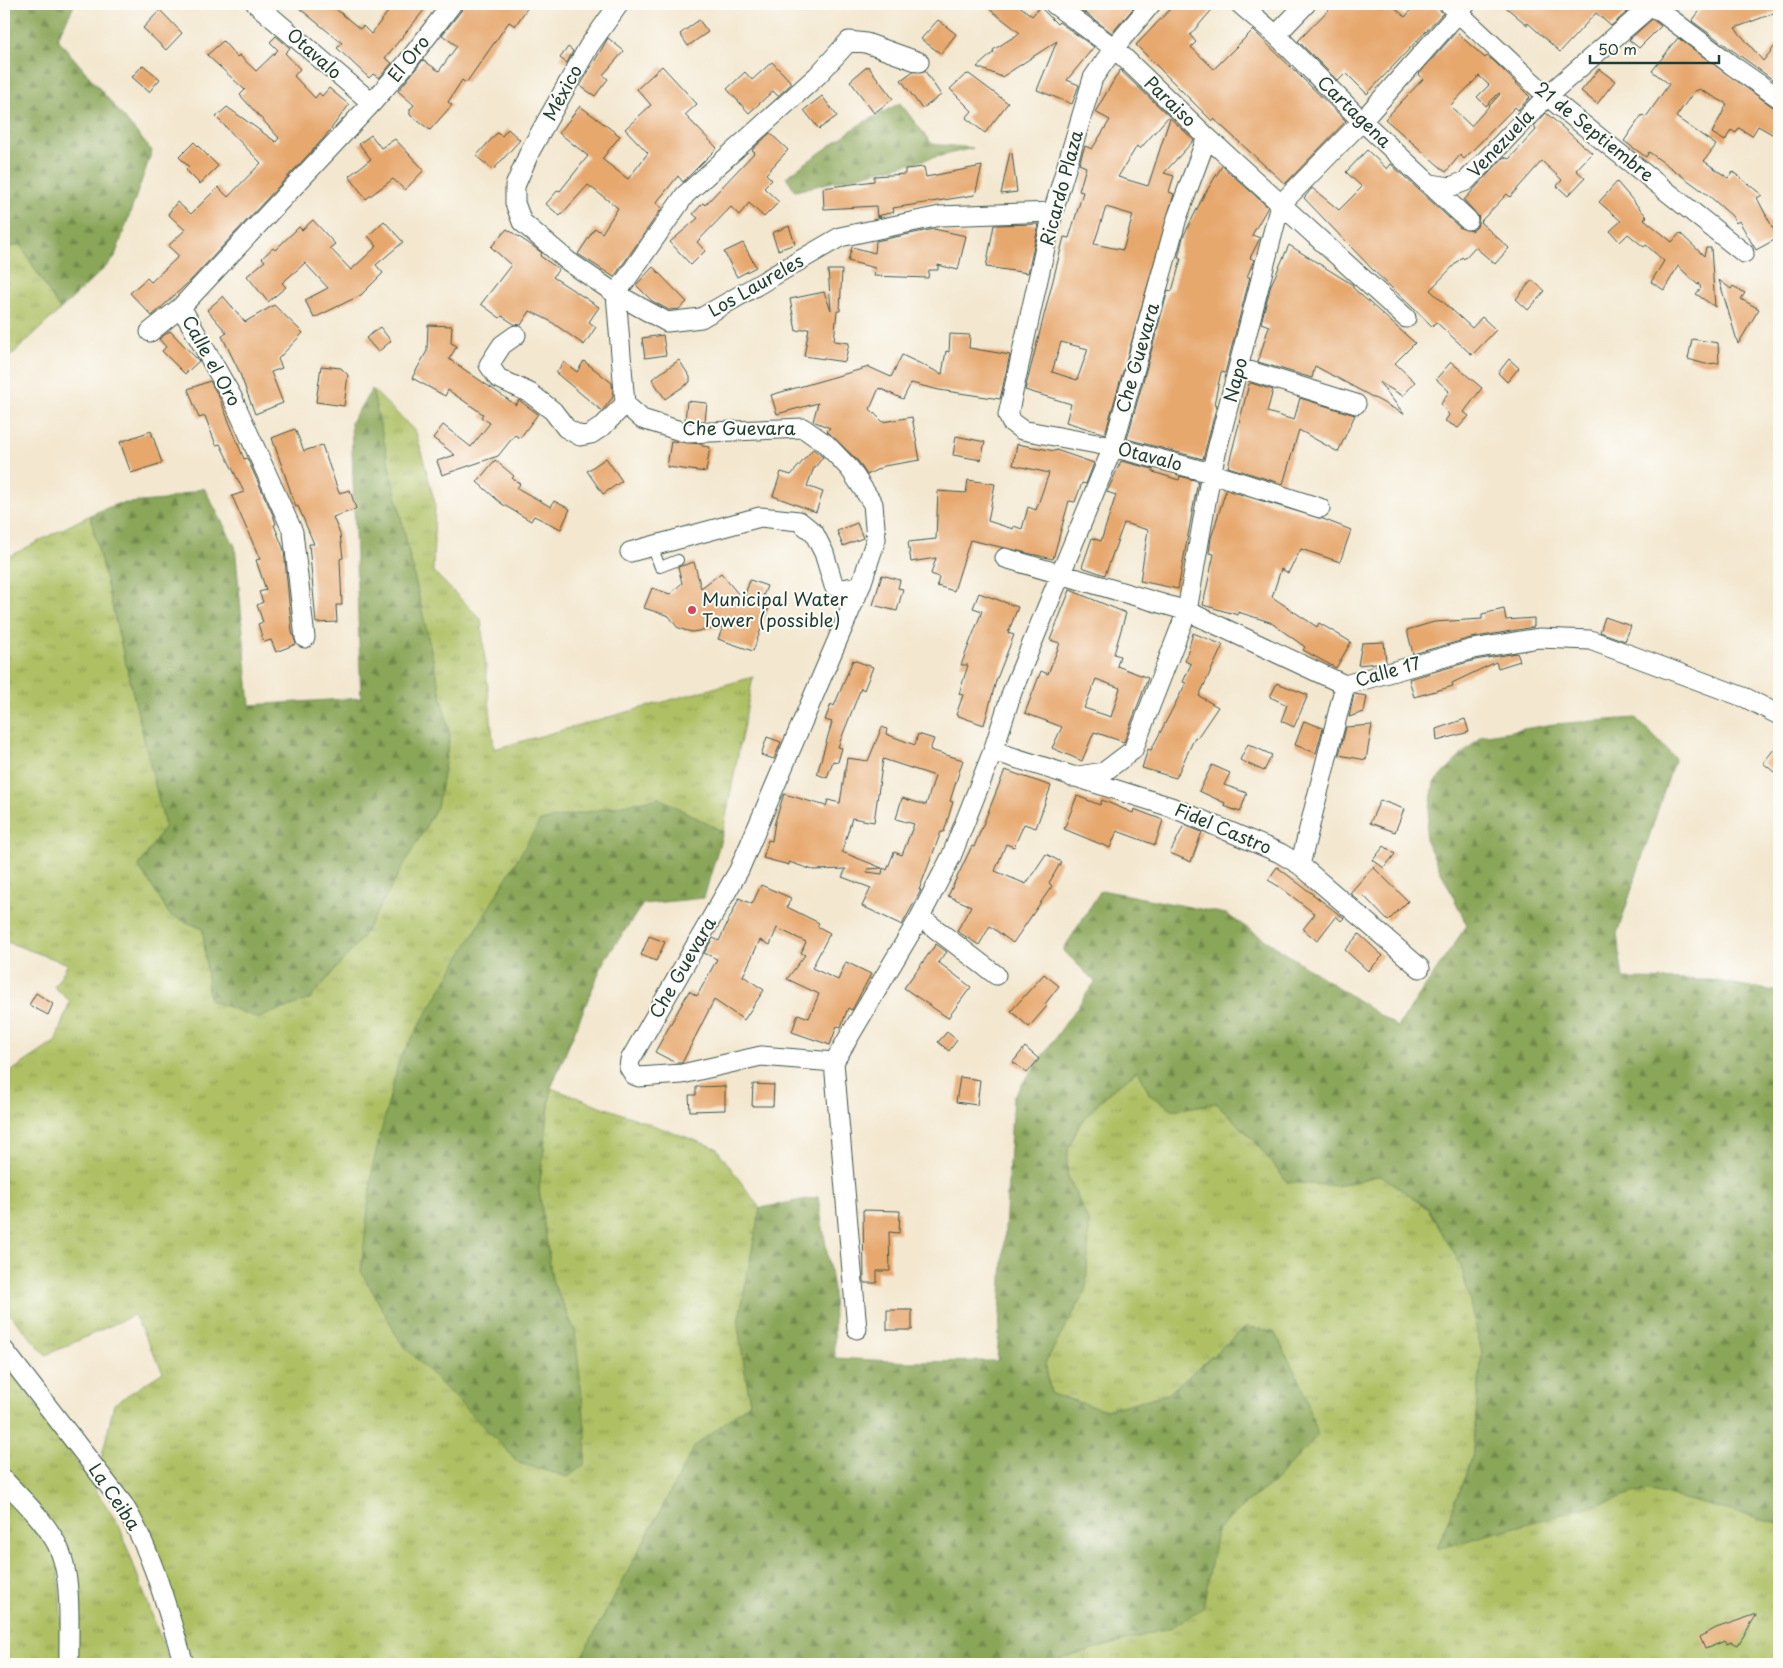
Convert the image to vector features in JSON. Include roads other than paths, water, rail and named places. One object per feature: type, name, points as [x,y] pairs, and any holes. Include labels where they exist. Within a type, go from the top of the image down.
[{"type":"street","name":"Otavalo","points":[[256,4],[368,108]]},
{"type":"street","name":"El Oro","points":[[368,108],[406,64],[452,4]]},
{"type":"street","name":"México","points":[[515,186],[530,152],[588,46],[619,4]]},
{"type":"street","name":"Paraiso","points":[[1054,4],[1114,48],[1280,205],[1406,318]]},
{"type":"street","name":"Ricardo Plaza","points":[[1013,390],[1053,212],[1093,78],[1114,48],[1151,4]]},
{"type":"street","name":"Cartagena","points":[[1240,4],[1276,35],[1362,121],[1468,220]]},
{"type":"street","points":[[1276,35],[1306,4]]},
{"type":"street","points":[[1653,4],[1733,66],[1779,98]]},
{"type":"street","name":"Venezuela","points":[[1431,184],[1450,186],[1466,181],[1547,96],[1653,4]]},
{"type":"street","points":[[1280,205],[1362,121],[1457,7]]},
{"type":"street","name":"21 de Septiembre","points":[[1457,7],[1547,96],[1744,253]]},
{"type":"street","points":[[516,334],[502,345],[489,365],[498,378],[530,393],[553,412],[566,428],[580,436],[591,434],[603,426],[625,404],[616,294],[684,195],[818,75],[849,41],[866,43],[919,62]]},
{"type":"street","name":"Calle el Oro","points":[[305,638],[293,532],[232,397],[181,306],[368,108]]},
{"type":"street","name":"Che Guevara","points":[[625,404],[642,419],[687,432],[803,428],[826,444],[850,469],[873,504],[876,539],[860,585],[739,870],[630,1060],[629,1066],[634,1075],[638,1077],[682,1074],[761,1056],[834,1062],[920,917],[951,856],[993,751],[1012,692],[1113,446],[1177,218],[1207,137]]},
{"type":"street","name":"Los Laureles","points":[[515,186],[515,203],[522,222],[568,261],[616,294],[667,322],[701,318],[840,237],[940,216],[1053,212]]},
{"type":"street","name":"Napo","points":[[1072,777],[1104,772],[1132,750],[1188,611],[1211,473],[1240,368],[1280,205]]},
{"type":"street","points":[[150,332],[181,306]]},
{"type":"street","points":[[1240,368],[1356,404]]},
{"type":"street","name":"Otavalo","points":[[1013,390],[1008,415],[1011,422],[1022,430],[1113,446],[1211,473],[1320,508]]},
{"type":"street","points":[[630,552],[760,517],[798,520],[814,533],[824,553],[834,586],[844,589],[860,585]]},
{"type":"street","name":"Calle 17","points":[[1005,558],[1188,611],[1345,685],[1473,649],[1539,638],[1590,640],[1746,698],[1779,715]]},
{"type":"street","points":[[1300,865],[1345,685]]},
{"type":"street","name":"Fidel Castro","points":[[993,751],[1171,807],[1280,852],[1300,865],[1420,968]]},
{"type":"street","points":[[920,917],[996,975]]},
{"type":"street","points":[[834,1062],[857,1329]]},
{"type":"street","name":"La Ceiba","points":[[4,1350],[117,1496],[134,1522],[152,1560],[184,1664]]},
{"type":"street","points":[[4,1480],[55,1540],[64,1563],[67,1582],[69,1664]]},
{"type":"lane","points":[[652,546],[660,567],[678,560]]},
{"type":"place","name":"Municipal Water Tower (possible)","points":[[692,610]]}]
